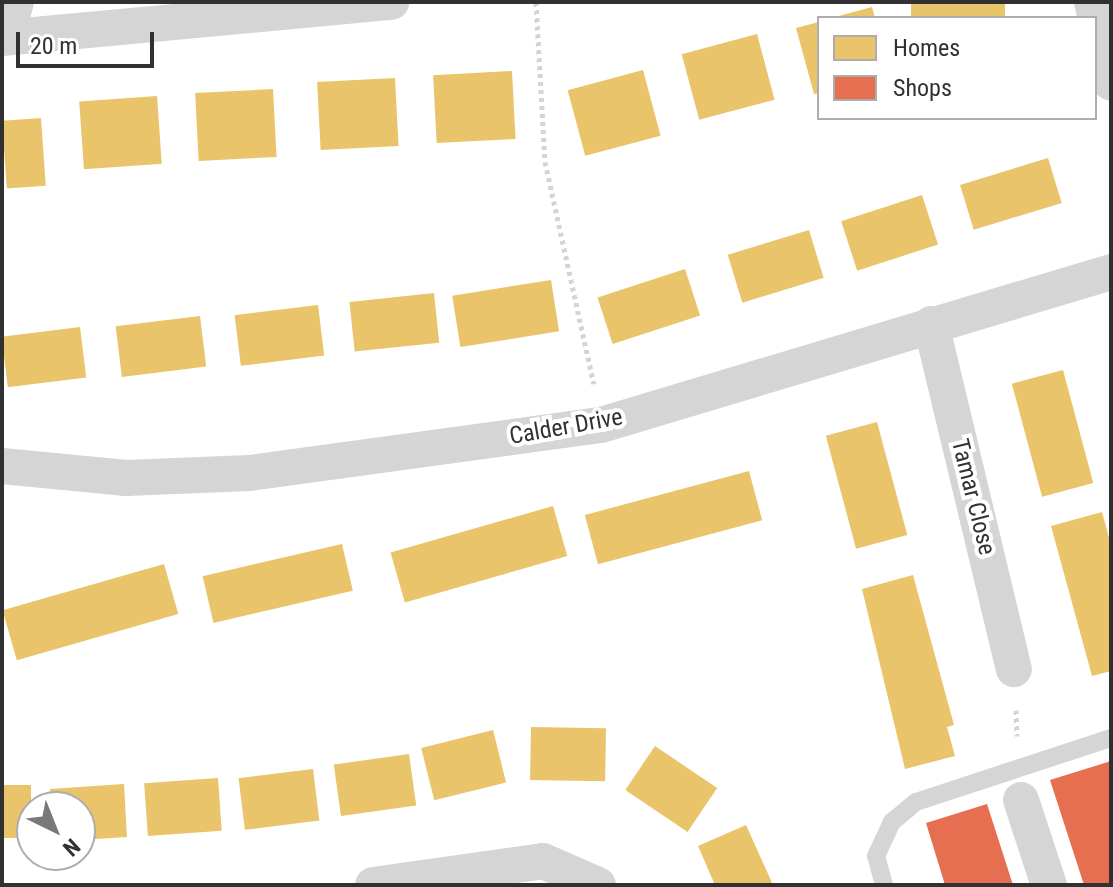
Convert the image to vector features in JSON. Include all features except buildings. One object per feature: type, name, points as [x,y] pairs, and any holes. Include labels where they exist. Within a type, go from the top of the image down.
[{"type":"street","points":[[16,2],[4,37],[391,2]]},
{"type":"street","points":[[1097,23],[1111,83]]},
{"type":"street","name":"Calder Drive","points":[[2,466],[126,478],[250,473],[601,425],[1111,272]]},
{"type":"street","name":"Tamar Close","points":[[931,324],[1014,669]]},
{"type":"street","points":[[1021,800],[1049,885]]},
{"type":"street","points":[[373,885],[543,861],[578,870],[598,885]]},
{"type":"lane","points":[[884,885],[876,856],[892,822],[916,802],[1111,738]]},
{"type":"path","points":[[536,2],[545,162],[601,425]]}]
